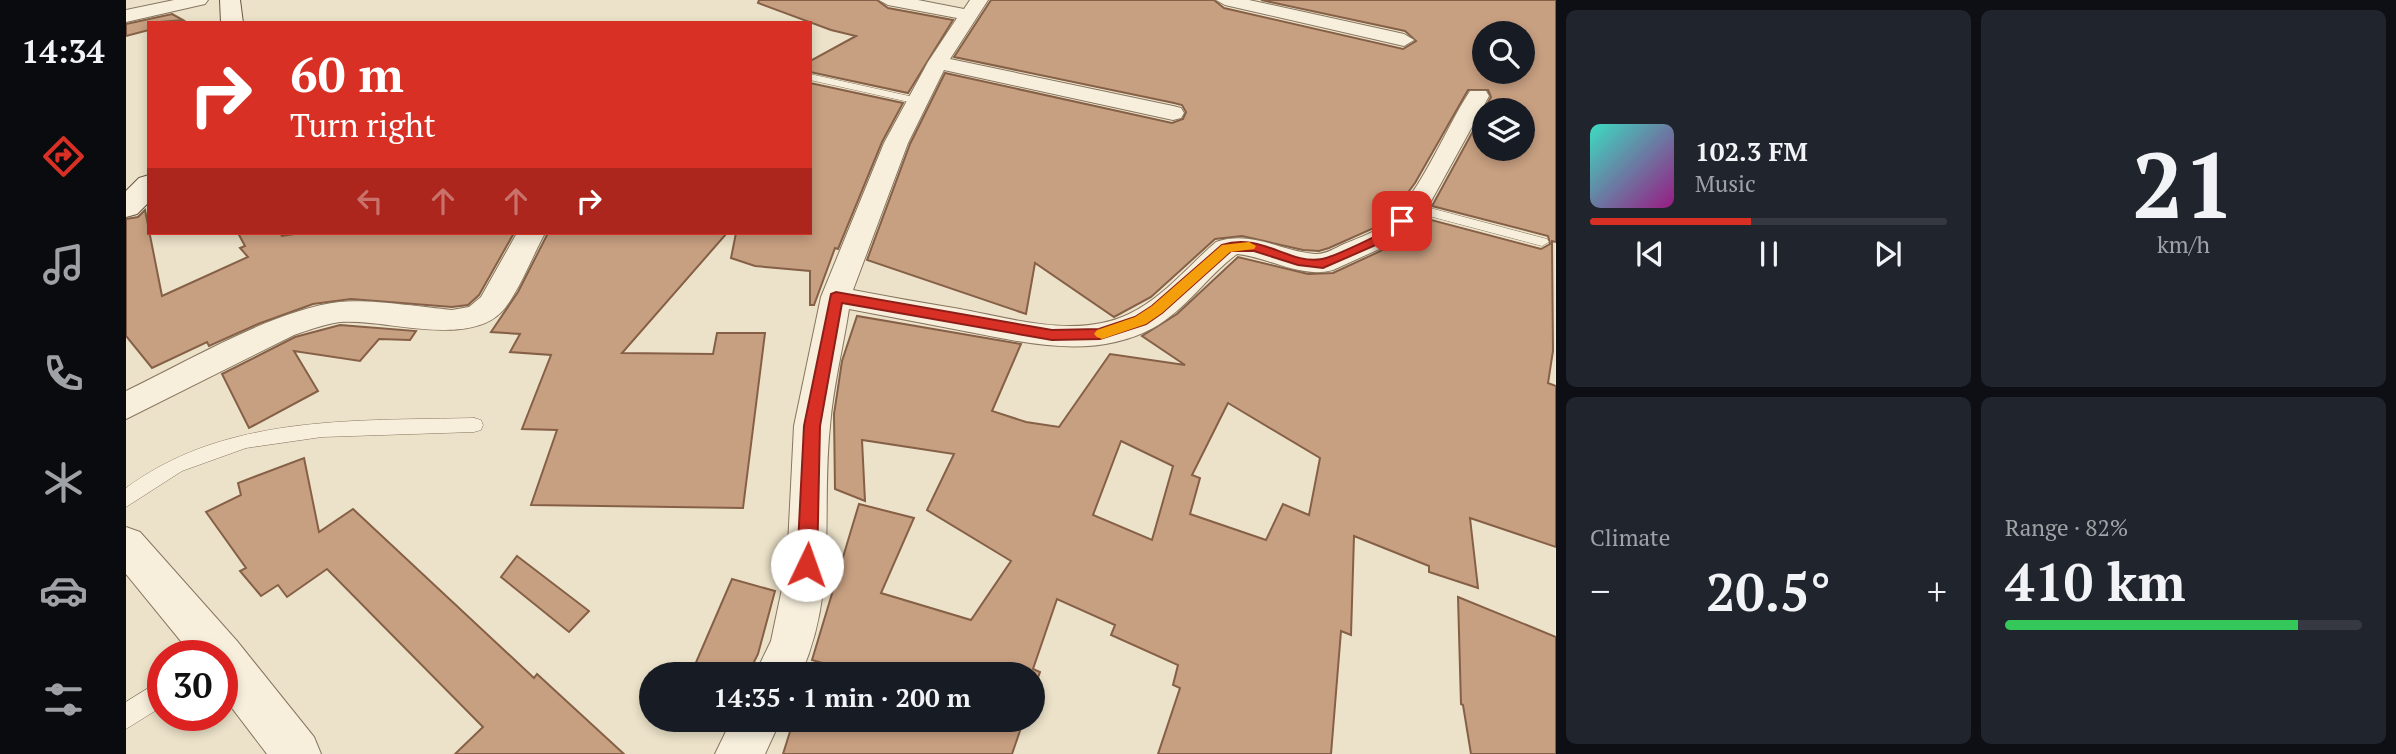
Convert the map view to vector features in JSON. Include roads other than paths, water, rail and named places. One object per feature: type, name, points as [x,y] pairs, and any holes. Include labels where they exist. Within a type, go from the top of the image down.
[{"type":"main road","points":[[230,0],[232,21]]},
{"type":"main road","points":[[126,208],[147,186]]},
{"type":"street","points":[[126,16],[199,0]]},
{"type":"street","points":[[784,662],[792,644],[807,565],[812,426],[836,297],[896,143],[938,62],[974,7],[888,0]]},
{"type":"street","points":[[1225,0],[1404,40]]},
{"type":"street","points":[[938,62],[1172,113]]},
{"type":"street","points":[[836,297],[1052,335],[1100,334],[1140,321],[1157,310],[1226,248],[1235,245],[1256,247],[1298,261],[1323,264],[1389,234],[1415,208],[1478,96]]},
{"type":"street","points":[[126,406],[283,328],[318,316],[342,312],[452,320],[478,315],[493,303],[530,235]]},
{"type":"street","points":[[126,544],[205,640]]},
{"type":"street","points":[[238,681],[297,754]]},
{"type":"street","points":[[739,754],[751,732]]},
{"type":"lane","points":[[812,77],[919,101]]},
{"type":"lane","points":[[1415,208],[1542,242]]},
{"type":"lane","points":[[126,499],[173,467],[215,449],[242,442],[312,432],[474,425]]},
{"type":"lane","points":[[126,717],[147,702]]}]
